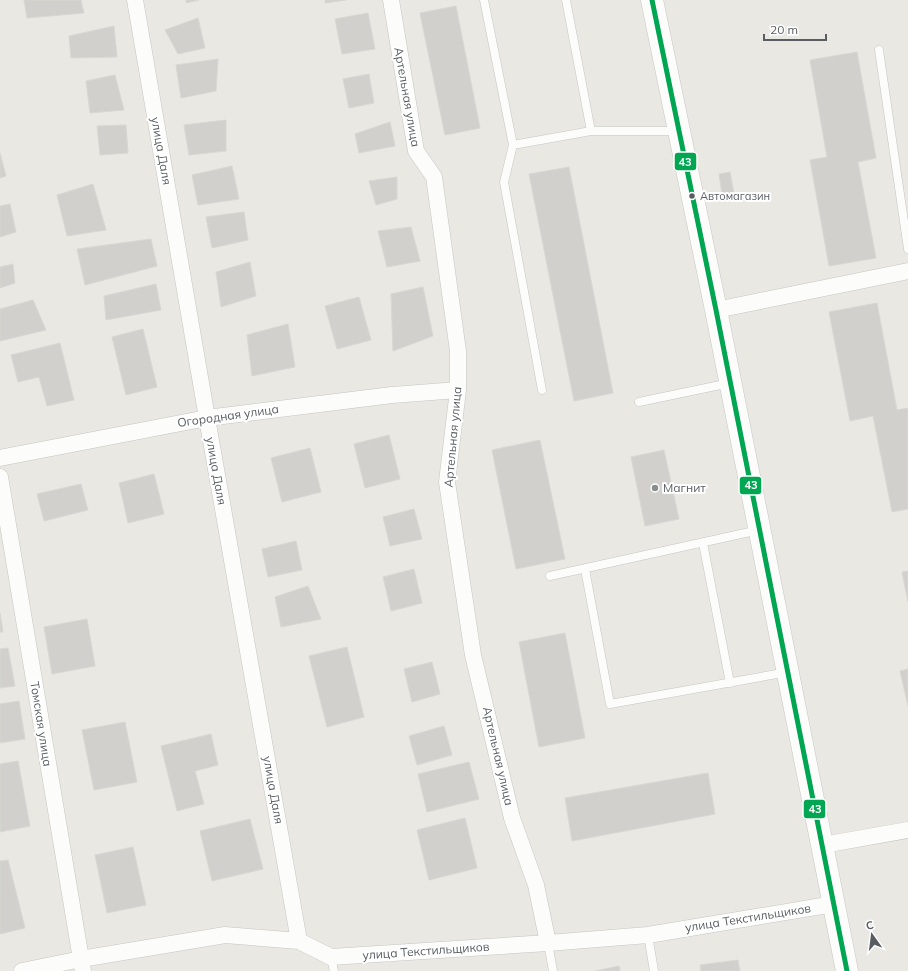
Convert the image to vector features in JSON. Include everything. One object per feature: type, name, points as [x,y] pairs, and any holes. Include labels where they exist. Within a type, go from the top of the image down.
[{"type":"street","name":"улица Даля","points":[[135,0],[207,418],[300,941]]},
{"type":"street","name":"Артельная улица","points":[[391,0],[416,151],[434,177],[458,352],[458,390],[447,482],[473,655],[512,818],[536,885],[548,943]]},
{"type":"street","points":[[652,0],[731,383],[847,971]]},
{"type":"street","points":[[716,310],[908,271]]},
{"type":"street","name":"Огородная улица","points":[[0,458],[207,418],[392,395],[458,390]]},
{"type":"street","name":"Томская улица","points":[[0,477],[82,965]]},
{"type":"street","points":[[822,845],[908,830]]},
{"type":"street","name":"улица Текстильщиков","points":[[22,971],[82,965],[225,935],[300,941],[332,964],[648,935],[834,904]]},
{"type":"lane","points":[[484,0],[512,145],[504,182],[542,390]]},
{"type":"lane","points":[[566,0],[591,131]]},
{"type":"lane","points":[[879,50],[908,250]]},
{"type":"lane","points":[[512,145],[591,131],[680,131]]},
{"type":"lane","points":[[639,402],[731,383]]},
{"type":"lane","points":[[550,576],[760,530]]},
{"type":"lane","points":[[703,543],[730,683]]},
{"type":"lane","points":[[585,569],[610,704],[788,672]]},
{"type":"lane","points":[[648,935],[654,971]]},
{"type":"lane","points":[[548,943],[554,971]]},
{"type":"building","points":[[24,0],[81,0],[84,13],[27,18]]},
{"type":"building","points":[[186,0],[199,0],[186,3]]},
{"type":"building","points":[[325,0],[346,0],[325,3]]},
{"type":"building","points":[[456,6],[480,128],[445,135],[420,13]]},
{"type":"building","points":[[368,13],[375,49],[342,54],[335,19]]},
{"type":"building","points":[[198,18],[205,48],[178,54],[165,30]]},
{"type":"building","points":[[114,26],[117,57],[71,58],[69,36]]},
{"type":"building","points":[[857,52],[876,158],[858,162],[876,258],[829,266],[810,160],[827,157],[810,60]]},
{"type":"building","points":[[218,59],[216,91],[181,98],[176,65]]},
{"type":"building","points":[[369,74],[374,103],[349,108],[343,79]]},
{"type":"building","points":[[115,75],[124,110],[90,113],[86,81]]},
{"type":"building","points":[[226,120],[226,151],[189,155],[184,125]]},
{"type":"building","points":[[390,122],[395,146],[359,153],[355,134]]},
{"type":"building","points":[[126,125],[128,153],[100,155],[97,126]]},
{"type":"building","points":[[0,153],[6,176],[0,178]]},
{"type":"building","points":[[232,166],[239,199],[198,205],[192,175]]},
{"type":"building","points":[[569,167],[613,393],[574,401],[529,174]]},
{"type":"building","points":[[730,172],[735,199],[723,201],[719,174]]},
{"type":"building","points":[[397,177],[397,199],[376,205],[369,181]]},
{"type":"building","points":[[93,184],[106,230],[67,236],[57,195]]},
{"type":"building","points":[[10,204],[16,232],[0,237],[0,206]]},
{"type":"building","points":[[244,212],[248,240],[212,248],[206,217]]},
{"type":"building","points":[[411,227],[420,261],[387,267],[378,231]]},
{"type":"building","points":[[151,239],[157,266],[85,285],[77,249]]},
{"type":"building","points":[[250,262],[256,296],[221,307],[216,272]]},
{"type":"building","points":[[13,264],[15,283],[0,288],[0,267]]},
{"type":"building","points":[[156,284],[161,310],[106,320],[104,296]]},
{"type":"building","points":[[423,287],[433,336],[393,351],[391,294]]},
{"type":"building","points":[[359,297],[371,340],[337,349],[325,306]]},
{"type":"building","points":[[33,300],[46,330],[0,341],[0,309]]},
{"type":"building","points":[[877,303],[897,410],[908,408],[908,509],[892,512],[873,416],[850,421],[829,312]]},
{"type":"building","points":[[288,324],[295,367],[252,376],[247,335]]},
{"type":"building","points":[[143,329],[157,387],[126,395],[112,337]]},
{"type":"building","points":[[60,343],[74,400],[47,406],[39,377],[18,382],[11,355]]},
{"type":"building","points":[[389,435],[400,479],[365,488],[354,444]]},
{"type":"building","points":[[540,440],[565,559],[516,569],[492,450]]},
{"type":"building","points":[[310,448],[321,492],[282,502],[271,458]]},
{"type":"building","name":"Магнит","points":[[664,450],[679,519],[645,526],[631,457]]},
{"type":"building","points":[[154,474],[164,514],[128,523],[119,483]]},
{"type":"building","points":[[81,484],[88,510],[44,521],[37,494]]},
{"type":"building","points":[[414,509],[422,539],[390,546],[383,517]]},
{"type":"building","points":[[296,541],[302,570],[268,577],[262,549]]},
{"type":"building","points":[[414,569],[422,603],[391,611],[383,577]]},
{"type":"building","points":[[908,571],[908,602],[902,572]]},
{"type":"building","points":[[308,586],[321,619],[281,627],[275,597]]},
{"type":"building","points":[[0,613],[3,632],[0,632]]},
{"type":"building","points":[[87,619],[95,666],[52,674],[44,627]]},
{"type":"building","points":[[565,633],[585,738],[539,747],[519,642]]},
{"type":"building","points":[[347,647],[364,717],[327,727],[309,656]]},
{"type":"building","points":[[8,648],[15,686],[0,688],[0,649]]},
{"type":"building","points":[[432,662],[440,694],[412,702],[404,669]]},
{"type":"building","points":[[908,669],[908,706],[900,671]]},
{"type":"building","points":[[19,701],[25,739],[0,743],[0,704]]},
{"type":"building","points":[[125,722],[137,782],[94,790],[82,730]]},
{"type":"building","points":[[444,726],[452,755],[417,765],[409,736]]},
{"type":"building","points":[[211,734],[218,765],[195,771],[204,804],[177,811],[161,746]]},
{"type":"building","points":[[18,761],[30,826],[0,832],[0,764]]},
{"type":"building","points":[[469,762],[479,799],[427,812],[418,774]]},
{"type":"building","points":[[708,773],[715,814],[572,841],[565,798]]},
{"type":"building","points":[[465,818],[477,868],[429,880],[417,830]]},
{"type":"building","points":[[250,819],[263,869],[212,881],[200,831]]},
{"type":"building","points":[[133,847],[146,905],[107,913],[95,855]]},
{"type":"building","points":[[8,860],[25,928],[0,934],[0,861]]},
{"type":"building","points":[[738,960],[740,971],[701,971],[700,965]]},
{"type":"building","points":[[619,966],[620,971],[595,971]]},
{"type":"transit line","name":"43","points":[[652,0],[716,310],[847,971]]},
{"type":"place","name":"Автомагазин","points":[[692,196]]},
{"type":"place","name":"Магнит","points":[[655,488]]}]
